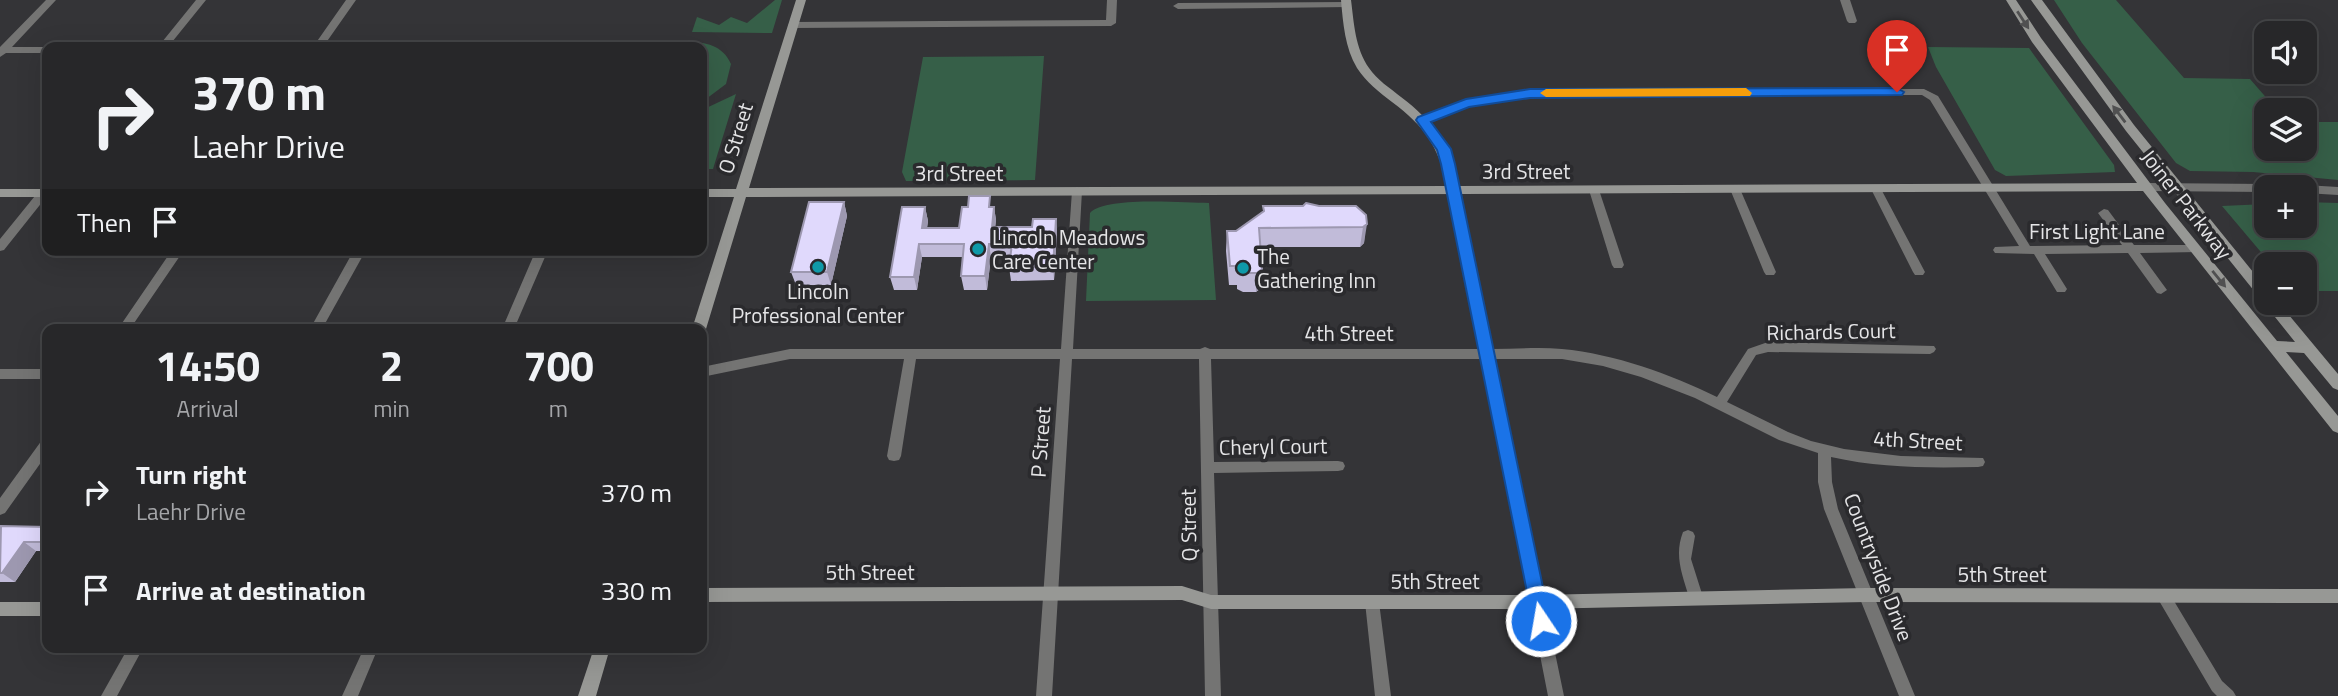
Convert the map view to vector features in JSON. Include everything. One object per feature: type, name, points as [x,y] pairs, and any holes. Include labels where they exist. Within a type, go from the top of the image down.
[{"type":"street","points":[[1,51],[51,0]]},
{"type":"street","points":[[167,42],[201,0]]},
{"type":"street","points":[[322,42],[351,0]]},
{"type":"street","name":"O Street","points":[[701,324],[801,0]]},
{"type":"street","points":[[793,25],[1111,23],[1112,0]]},
{"type":"street","points":[[1845,0],[1852,22]]},
{"type":"street","name":"Joiner Parkway","points":[[2011,0],[2036,40],[2147,187],[2338,427]]},
{"type":"street","name":"Joiner Parkway","points":[[2036,0],[2094,82],[2254,283]]},
{"type":"street","points":[[1178,6],[1346,3],[1355,52],[1363,68],[1376,85],[1423,120],[1444,149],[1556,696]]},
{"type":"street","points":[[2036,40],[2052,44],[2062,51],[2094,82]]},
{"type":"street","points":[[1,51],[42,50]]},
{"type":"street","points":[[1423,120],[1466,103],[1530,93],[1924,92],[1934,98],[1988,188],[2061,289]]},
{"type":"street","name":"3rd Street","points":[[707,193],[2254,188]]},
{"type":"street","points":[[1735,189],[1770,272]]},
{"type":"street","points":[[1876,189],[1919,272]]},
{"type":"street","points":[[1594,190],[1618,265]]},
{"type":"street","points":[[2317,190],[2338,191]]},
{"type":"street","name":"P Street","points":[[1044,696],[1077,191]]},
{"type":"street","points":[[0,193],[42,192]]},
{"type":"street","points":[[0,247],[42,197]]},
{"type":"street","points":[[2104,213],[2161,290]]},
{"type":"street","name":"First Light Lane","points":[[1999,250],[2195,249]]},
{"type":"street","points":[[127,324],[174,256]]},
{"type":"street","points":[[319,324],[357,256]]},
{"type":"street","points":[[510,324],[539,256]]},
{"type":"street","points":[[2281,315],[2338,384]]},
{"type":"street","points":[[2273,346],[2308,348]]},
{"type":"street","name":"Richards Court","points":[[1719,404],[1752,352],[1768,347],[1930,349]]},
{"type":"street","name":"4th Street","points":[[707,371],[790,355],[1205,352],[1562,354],[1594,358],[1658,377],[1777,434],[1824,450],[1887,461],[1978,462]]},
{"type":"street","name":"Q Street","points":[[1205,352],[1213,696]]},
{"type":"street","points":[[894,456],[911,354]]},
{"type":"street","points":[[0,374],[42,374]]},
{"type":"street","name":"Countryside Drive","points":[[1824,450],[1825,482],[1831,509],[1907,696]]},
{"type":"street","points":[[0,509],[42,451]]},
{"type":"street","name":"Cheryl Court","points":[[1208,468],[1338,466]]},
{"type":"street","points":[[1688,536],[1684,559],[1696,597]]},
{"type":"street","name":"5th Street","points":[[707,595],[1182,593],[1211,602],[1537,602],[1866,595],[2338,596]]},
{"type":"street","points":[[2164,595],[2217,686],[2228,696]]},
{"type":"street","points":[[1372,602],[1383,696]]},
{"type":"street","points":[[0,609],[42,609]]},
{"type":"street","points":[[109,696],[133,653]]},
{"type":"street","points":[[349,696],[369,653]]},
{"type":"street","points":[[587,696],[600,653]]},
{"type":"green space","points":[[775,0],[782,0],[772,33],[692,32],[697,17],[719,25],[731,17],[747,23]]},
{"type":"green space","points":[[2054,0],[2116,0],[2184,78],[2250,79],[2267,98],[2254,98],[2254,161],[2317,161],[2317,122],[2338,122],[2338,180],[2317,178],[2317,175],[2190,171],[2176,163],[2082,43]]},
{"type":"green space","points":[[707,44],[722,52],[731,64],[726,84],[707,98]]},
{"type":"green space","points":[[1928,47],[2029,48],[2114,165],[2115,172],[2006,176],[1995,170],[1936,67]]},
{"type":"green space","points":[[1044,56],[1035,180],[906,181],[902,172],[923,57]]},
{"type":"green space","points":[[736,94],[713,169],[707,169],[707,108]]},
{"type":"green space","points":[[1128,202],[1209,203],[1216,300],[1086,301],[1090,213],[1111,204]]},
{"type":"green space","points":[[2317,202],[2338,203],[2338,291],[2317,291],[2317,252],[2261,252],[2222,206],[2254,205],[2254,238],[2317,238]]},
{"type":"building","name":"Lincoln Meadows Care Center","points":[[969,196],[990,196],[989,207],[994,207],[992,227],[1032,227],[1033,219],[1056,219],[1053,267],[1009,267],[1012,244],[989,244],[985,276],[961,276],[964,244],[919,244],[914,277],[890,277],[902,207],[925,207],[922,228],[959,228],[962,207],[968,207]]},
{"type":"building","name":"Lincoln Professional Center","points":[[809,202],[844,202],[827,272],[791,272]]},
{"type":"building","points":[[1306,203],[1319,206],[1356,206],[1366,215],[1367,224],[1363,227],[1259,228],[1262,269],[1257,273],[1244,273],[1238,270],[1238,266],[1230,266],[1227,231],[1236,231],[1264,211],[1263,206],[1303,206]]},
{"type":"building","points":[[1,526],[42,527],[42,542],[24,542],[0,573]]},
{"type":"slow traffic","points":[[1546,93],[1746,93]]},
{"type":"place","name":"Lincoln Meadows Care Center","points":[[978,249]]},
{"type":"place","name":"Lincoln Professional Center","points":[[818,267]]},
{"type":"place","name":"The Gathering Inn","points":[[1243,268]]},
{"type":"route","points":[[1541,621],[1448,164],[1444,149],[1423,120],[1466,103],[1530,93],[1897,92]]}]
